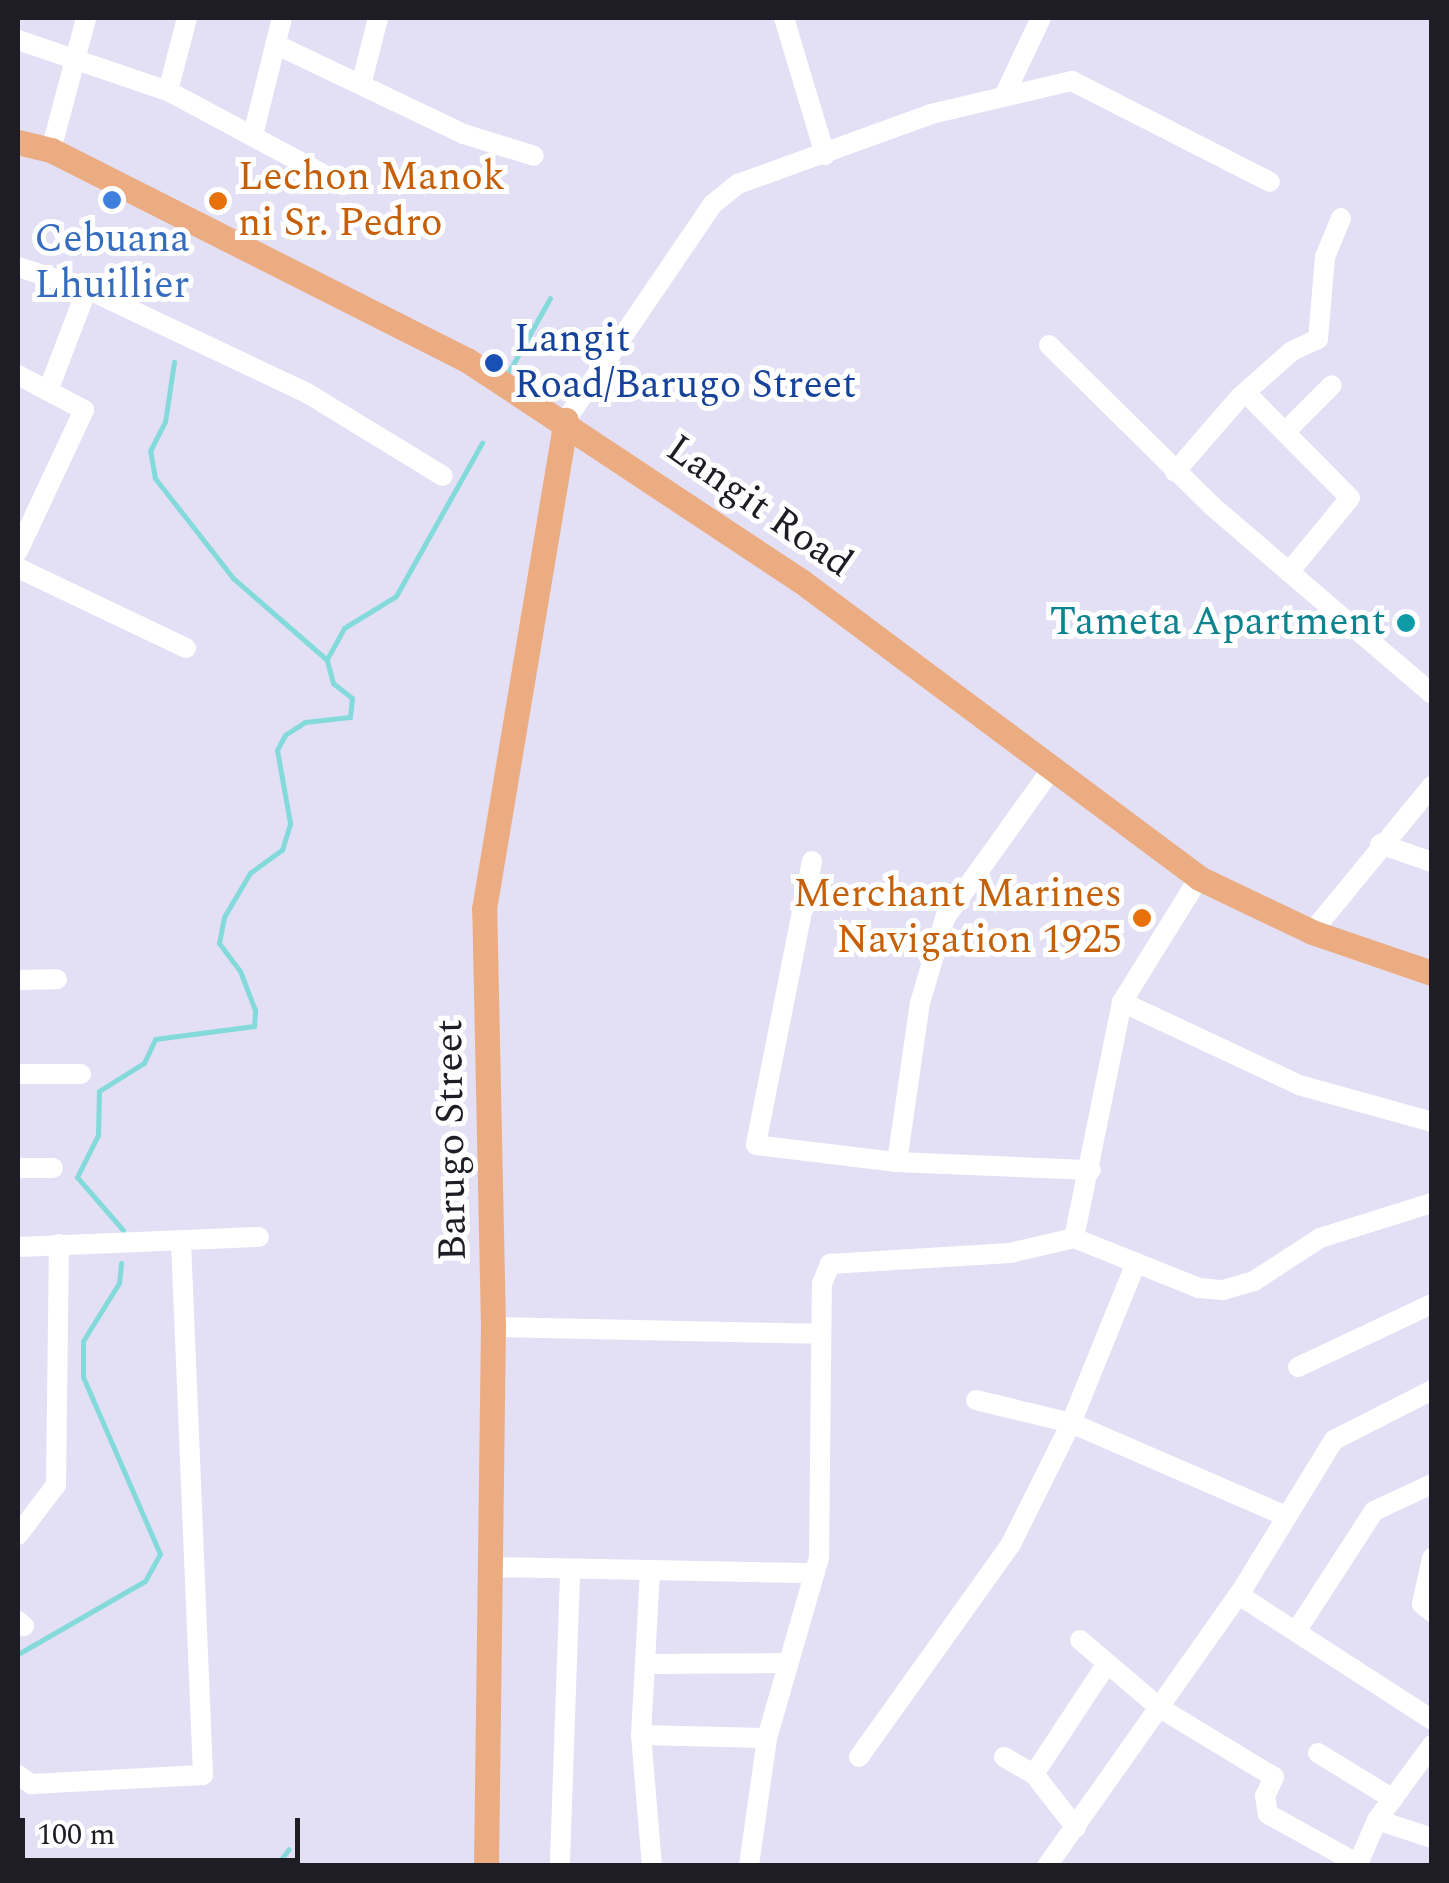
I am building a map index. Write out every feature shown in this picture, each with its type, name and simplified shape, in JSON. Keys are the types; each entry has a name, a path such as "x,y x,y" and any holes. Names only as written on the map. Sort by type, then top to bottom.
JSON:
{"main road":[{"name":"Langit Road","path":"18,142 51,150 467,360 566,420 938,678 1050,770 1200,878 1312,932 1432,973"},
{"name":"Barugo Street","path":"486,1866 493,1327 484,910 566,420"}],"street":[{"path":"51,150 86,18"},
{"path":"168,90 186,18"},
{"path":"252,135 282,18"},
{"path":"362,80 378,18"},
{"path":"784,18 825,155"},
{"path":"1005,94 1041,18"},
{"path":"18,40 168,90 344,185"},
{"path":"275,44 362,80 464,134 534,156"},
{"path":"566,420 713,204 738,184 1005,94 1072,81 1270,182"},
{"path":"1175,472 1292,350 1318,339 1325,257 1341,218"},
{"path":"18,267 87,289 306,393 443,476"},
{"path":"48,391 87,289"},
{"path":"1049,345 1175,472 1432,694"},
{"path":"18,376 84,410 18,552"},
{"path":"1285,432 1332,385"},
{"path":"1247,394 1350,498 1289,572"},
{"path":"18,568 186,648"},
{"path":"898,1162 920,1003 945,918 1050,770"},
{"path":"1312,932 1380,844 1432,786"},
{"path":"1380,844 1432,862"},
{"path":"812,861 756,1145 898,1162 1091,1170"},
{"path":"1074,1238 1091,1170 1122,1002 1200,878"},
{"path":"18,980 57,979"},
{"path":"1122,1002 1299,1085 1432,1122"},
{"path":"18,1074 81,1074"},
{"path":"18,1168 53,1168"},
{"path":"749,1866 767,1738 814,1572 824,1275 838,1260 1010,1253 1074,1238 1198,1288 1234,1289 1320,1238 1432,1204"},
{"path":"18,1246 259,1238"},
{"path":"18,1775 30,1784 203,1776 181,1241"},
{"path":"18,1535 56,1485 59,1244"},
{"path":"859,1758 1011,1544 1071,1423 1136,1263"},
{"path":"1298,1368 1432,1304"},
{"path":"493,1327 821,1334"},
{"path":"1047,1866 1239,1594 1286,1516 1347,1428 1432,1390"},
{"path":"976,1400 1071,1423 1286,1516"},
{"path":"1297,1630 1374,1511 1432,1484"},
{"path":"1432,1558 1422,1604 1432,1612"},
{"path":"490,1567 814,1572"},
{"path":"560,1861 570,1570"},
{"path":"650,1570 641,1735 652,1866"},
{"path":"1239,1594 1432,1720"},
{"path":"1080,1640 1160,1708 1274,1777 1265,1796 1268,1814 1357,1865 1377,1820 1432,1745"},
{"path":"646,1664 785,1664"},
{"path":"1034,1774 1106,1665"},
{"path":"641,1735 767,1738"},
{"path":"1318,1752 1393,1799"},
{"path":"1004,1758 1034,1774 1076,1828"},
{"path":"1377,1820 1432,1838"}],"waterway":[{"path":"507,375 550,298"},
{"path":"123,1230 77,1177 98,1135 99,1091 144,1063 155,1039 254,1026 255,1010 240,971 219,943 224,917 250,873 282,850 290,823 277,750 285,735 305,722 350,717 352,698 333,683 327,660 233,578 155,478 150,451 165,422 174,362"},
{"path":"327,659 344,628 396,596 482,443"},
{"path":"18,1654 145,1581 160,1554 83,1377 83,1341 119,1283 121,1263"},
{"path":"276,1866 289,1849"}],"place":[{"name":"Cebuana Lhuillier","path":"112,200"},
{"name":"Lechon Manok ni Sr. Pedro","path":"218,201"},
{"name":"Langit Road/Barugo Street","path":"494,363"},
{"name":"Tameta Apartment","path":"1406,623"},
{"name":"Merchant Marines Navigation 1925","path":"1142,918"}]}
